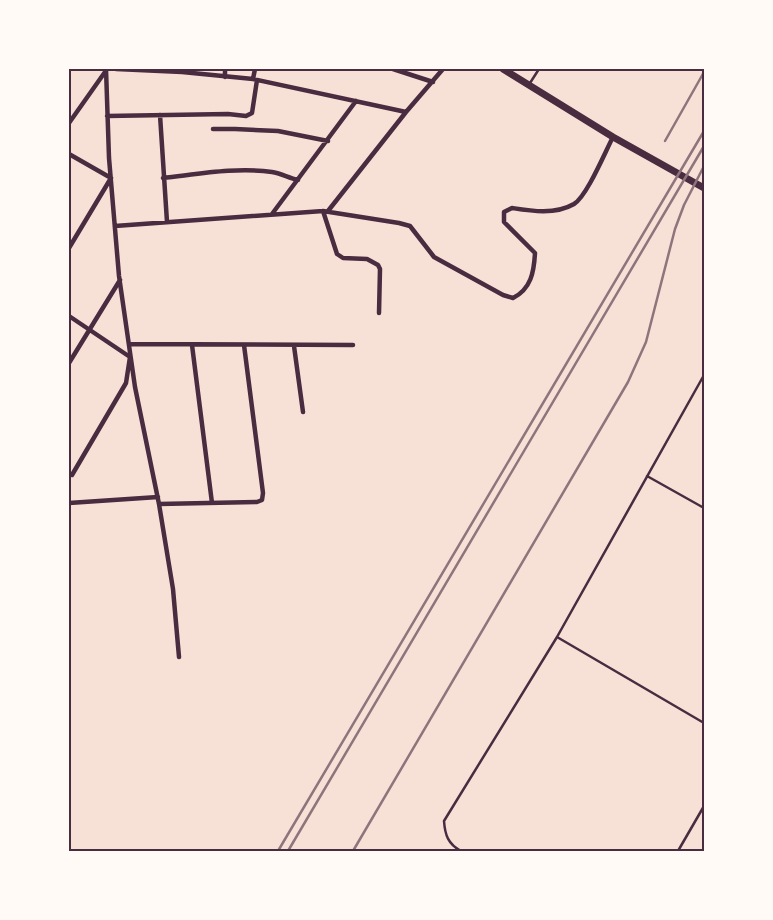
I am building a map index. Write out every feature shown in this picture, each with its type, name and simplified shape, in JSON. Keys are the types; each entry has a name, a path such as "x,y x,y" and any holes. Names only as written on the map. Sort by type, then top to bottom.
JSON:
{"main road":[{"path":"503,69 613,136 704,188"}],"street":[{"path":"116,69 182,70 225,77 255,79 406,112"},
{"path":"225,69 225,77"},
{"path":"107,116 250,115 252,113 255,69"},
{"path":"392,69 434,82"},
{"path":"325,211 443,69"},
{"path":"105,70 111,178 120,280 135,388 158,498 173,589 179,657"},
{"path":"69,123 105,70"},
{"path":"272,214 356,101"},
{"path":"160,115 163,178 168,222"},
{"path":"213,129 278,131 328,141"},
{"path":"115,226 325,211 410,226 434,257 503,295 513,298 521,294 528,285 534,272 535,253 504,222 504,212 512,208 534,212 556,210 574,204 590,183 613,136"},
{"path":"69,154 111,178"},
{"path":"163,178 226,171 254,171 273,172 298,180"},
{"path":"69,248 111,178"},
{"path":"325,211 337,254 344,258 367,259 374,261 378,265 380,269 379,313"},
{"path":"69,363 120,280"},
{"path":"69,316 130,357"},
{"path":"129,344 353,345"},
{"path":"192,345 212,503"},
{"path":"159,504 257,502 262,500 264,493 244,346"},
{"path":"294,346 303,412"},
{"path":"72,475 126,383 130,357"},
{"path":"69,503 158,498"}],"lane":[{"path":"529,85 539,69"},
{"path":"461,851 452,846 447,838 444,821 557,637 704,375"},
{"path":"647,476 704,508"},
{"path":"557,637 704,723"},
{"path":"678,851 704,806"}],"railway":[{"path":"665,141 704,72"},
{"path":"278,851 704,131"},
{"path":"288,851 704,146"},
{"path":"353,851 628,382 646,342 675,229 684,205 704,166"}]}
